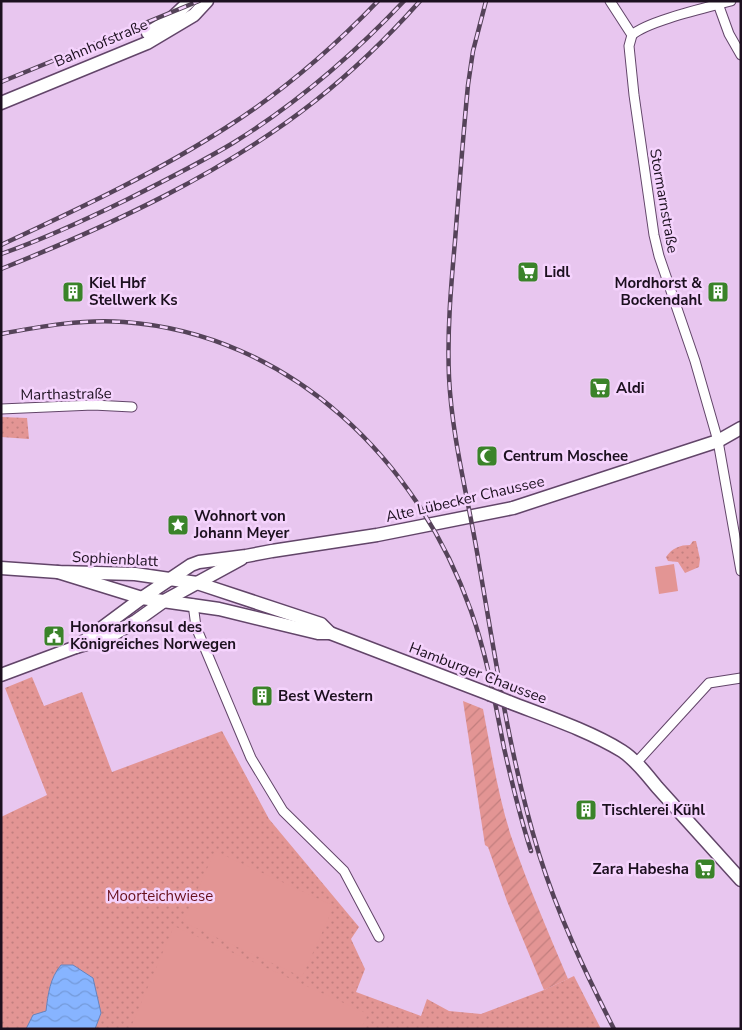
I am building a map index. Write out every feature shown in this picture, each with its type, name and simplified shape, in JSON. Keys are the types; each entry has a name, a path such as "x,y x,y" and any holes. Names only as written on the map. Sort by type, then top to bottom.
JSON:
{"main road":[{"name":"Bahnhofstraße","path":"1,94 141,37 171,19 190,1"},
{"name":"Bahnhofstraße","path":"1,103 147,43 194,15 207,1"},
{"name":"Alte Lübecker Chaussee","path":"76,647 142,598 199,562 377,536 513,508 718,441 741,428"},
{"name":"Alte Lübecker Chaussee","path":"76,647 109,637 164,601 246,556"},
{"name":"Sophienblatt","path":"1,568 135,574 197,583"},
{"name":"Sophienblatt","path":"58,572 142,598 164,601"},
{"name":"Hamburger Chaussee","path":"197,583 321,624 330,633"},
{"name":"Hamburger Chaussee","path":"164,601 193,604 318,633 330,633 588,734 623,752 636,763 741,880"},
{"path":"1,676 76,647"},
{"name":"Hamburger Chaussee","path":"613,747 618,756 645,782 657,787"}],"street":[{"path":"610,1 632,35 638,29 718,3 731,1"},
{"path":"718,3 729,34 741,55"},
{"name":"Stormarnstraße","path":"632,35 629,46 632,74 644,178 654,235 661,264 694,361 718,441 738,544 741,571"},
{"name":"Marthastraße","path":"1,409 93,405 132,407"},
{"path":"193,604 196,627 251,758 283,811 344,871 379,937"},
{"path":"636,763 709,683 741,678"}],"green space":[{"path":"1,417 27,418 29,439 1,437"},
{"path":"693,541 696,541 700,559 699,567 685,573 678,562 668,561 666,557 674,549 690,545"},
{"path":"674,564 678,591 659,594 655,567"},
{"name":"Moorteichwiese","path":"32,677 44,706 82,692 112,772 222,731 269,819 359,927 351,939 365,969 356,992 421,1016 427,999 449,1011 481,1014 544,990 574,976 601,1029 1,1029 1,817 47,795 5,688"},
{"path":"463,701 483,709 499,789 511,836 568,979 544,990 507,901 488,847 485,845"},
{"path":"215,851 334,906 302,977 183,922"},
{"path":"174,926 368,1014 361,1029 130,1029"}],"water":[{"path":"61,965 73,965 93,978 101,1013 95,1029 26,1029 33,1015 46,1011 52,981"}],"railway":[{"path":"1,82 199,1"},
{"path":"1,245 145,175 227,127 306,69 378,1"},
{"path":"1,254 80,222 180,173 233,143 279,112 323,78 404,1"},
{"path":"1,269 124,216 243,152 329,90 370,53 420,1"},
{"path":"486,1 473,51 468,85 449,326 451,401 461,470 504,710 529,818 546,877 563,921 614,1029"},
{"path":"1,334 93,321 124,322 184,332 241,351 293,379 340,414 382,456 418,504 448,556 471,611 482,645 510,774 531,851"}],"place":[{"name":"Lidl","path":"528,272"},
{"name":"Kiel Hbf Stellwerk Ks","path":"73,292"},
{"name":"Mordhorst & Bockendahl","path":"718,292"},
{"name":"Aldi","path":"600,388"},
{"name":"Centrum Moschee","path":"487,456"},
{"name":"Wohnort von Johann Meyer","path":"178,525"},
{"name":"Honorarkonsul des Königreiches Norwegen","path":"54,636"},
{"name":"Best Western","path":"262,696"},
{"name":"Tischlerei Kühl","path":"586,810"},
{"name":"Zara Habesha","path":"705,869"}]}
